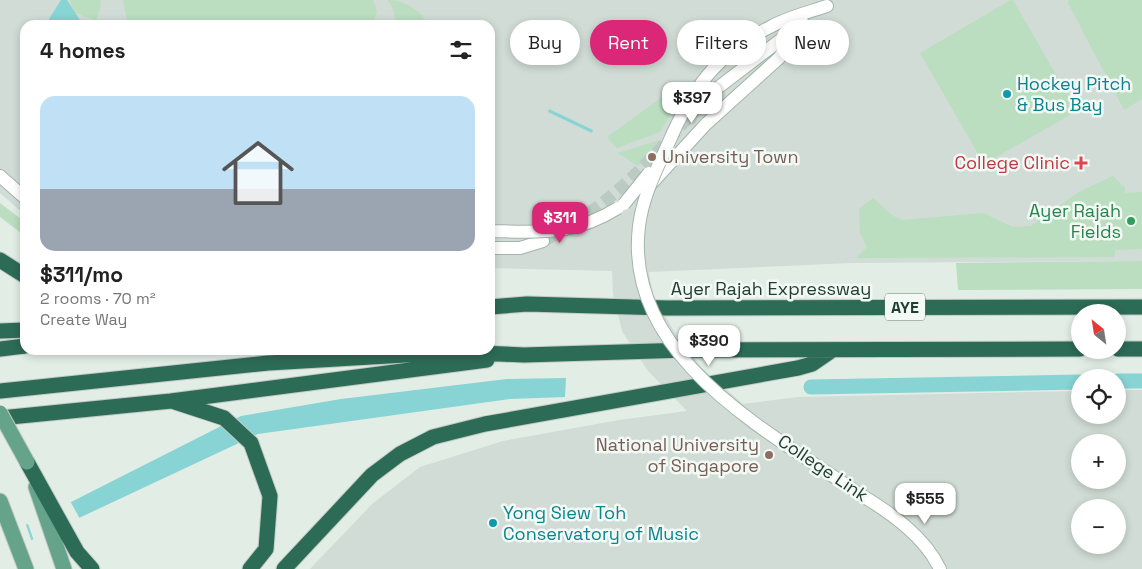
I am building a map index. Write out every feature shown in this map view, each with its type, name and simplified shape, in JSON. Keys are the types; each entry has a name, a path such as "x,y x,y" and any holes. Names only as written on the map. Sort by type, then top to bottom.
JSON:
{"highway":[{"path":"0,260 20,273"},
{"path":"495,298 527,304"},
{"name":"Ayer Rajah Expressway","path":"495,307 527,304 667,308 1142,307"},
{"path":"0,331 20,330"},
{"path":"0,349 20,347"},
{"path":"495,354 524,355 688,350 1071,349"},
{"path":"1126,349 1142,349"},
{"path":"284,569 372,475 400,454 433,437 485,424 804,366 820,359 831,351"},
{"path":"0,391 268,363 405,355"},
{"path":"0,418 171,401 524,355"},
{"path":"171,401 224,418 251,442 270,496 266,549 250,569"},
{"path":"27,462 77,552 92,569"}],"main road":[{"path":"0,413 27,462 64,569"},
{"path":"0,501 26,569"}],"street":[{"path":"807,20 831,3"},
{"name":"College Link","path":"831,3 772,26 726,55 703,78 686,104 651,184 639,224 637,244 640,275 655,316 690,369 736,409 880,506 915,535 935,558 940,569"},
{"path":"707,96 776,44"},
{"name":"College Link","path":"651,184 706,124 776,60"},
{"path":"495,231 547,232 576,228 598,221 621,206 646,179 674,133"},
{"path":"0,176 20,194"},
{"path":"495,248 520,248 542,241"}],"shaded area":[{"path":"0,0 1142,0 1142,261 851,263 649,272 653,294 674,331 702,368 743,404 798,397 1071,391 1071,424 1126,424 1126,390 1142,390 1142,569 310,569 372,504 420,467 503,441 619,420 687,411 648,371 622,331 613,294 612,271 495,268 495,20 20,20 20,211 0,193"}],"green space":[{"path":"70,0 100,0 101,6 96,20 73,12"},
{"path":"123,0 373,0 377,11 374,20 127,20"},
{"path":"387,0 393,0 411,7 425,20 396,20 392,6"},
{"name":"Hockey Pitch & Bus Bay","path":"1013,0 1077,111 984,164 920,53"},
{"path":"1069,0 1142,0 1142,99 1124,110 1068,3"},
{"path":"665,95 676,106 660,132 617,148 607,137"},
{"path":"659,140 638,166 618,153 657,141"},
{"path":"1113,176 1125,188 1125,193 1142,192 1142,249 1116,250 1119,231 1114,257 856,258 867,247 860,233 859,209 873,198 893,216 903,220 983,213 1013,227 1031,226 1079,192"},
{"path":"0,203 20,218 20,232 0,217"},
{"path":"1142,261 1142,289 958,290 956,263"}],"water":[{"path":"61,0 67,0 80,20 50,20"},
{"path":"549,109 593,130 592,133 548,112"},
{"path":"566,378 565,397 510,399 258,434 0,555 0,538 241,416 341,399 507,379"}],"pier":[{"path":"69,499 80,519 34,541 27,521"},
{"path":"25,522 32,542 0,558 0,536"}],"waterway":[{"path":"1126,381 1142,381"},
{"path":"811,387 1071,382"}],"tunnel":[{"path":"543,241 591,212 612,195 651,158 707,96"}],"place":[{"name":"Hockey Pitch & Bus Bay","path":"1007,94"},
{"name":"University Town","path":"652,157"},
{"name":"College Clinic","path":"1081,163"},
{"name":"Ayer Rajah Fields","path":"1131,221"},
{"name":"National University of Singapore","path":"769,455"},
{"name":"Yong Siew Toh Conservatory of Music","path":"493,523"}]}
